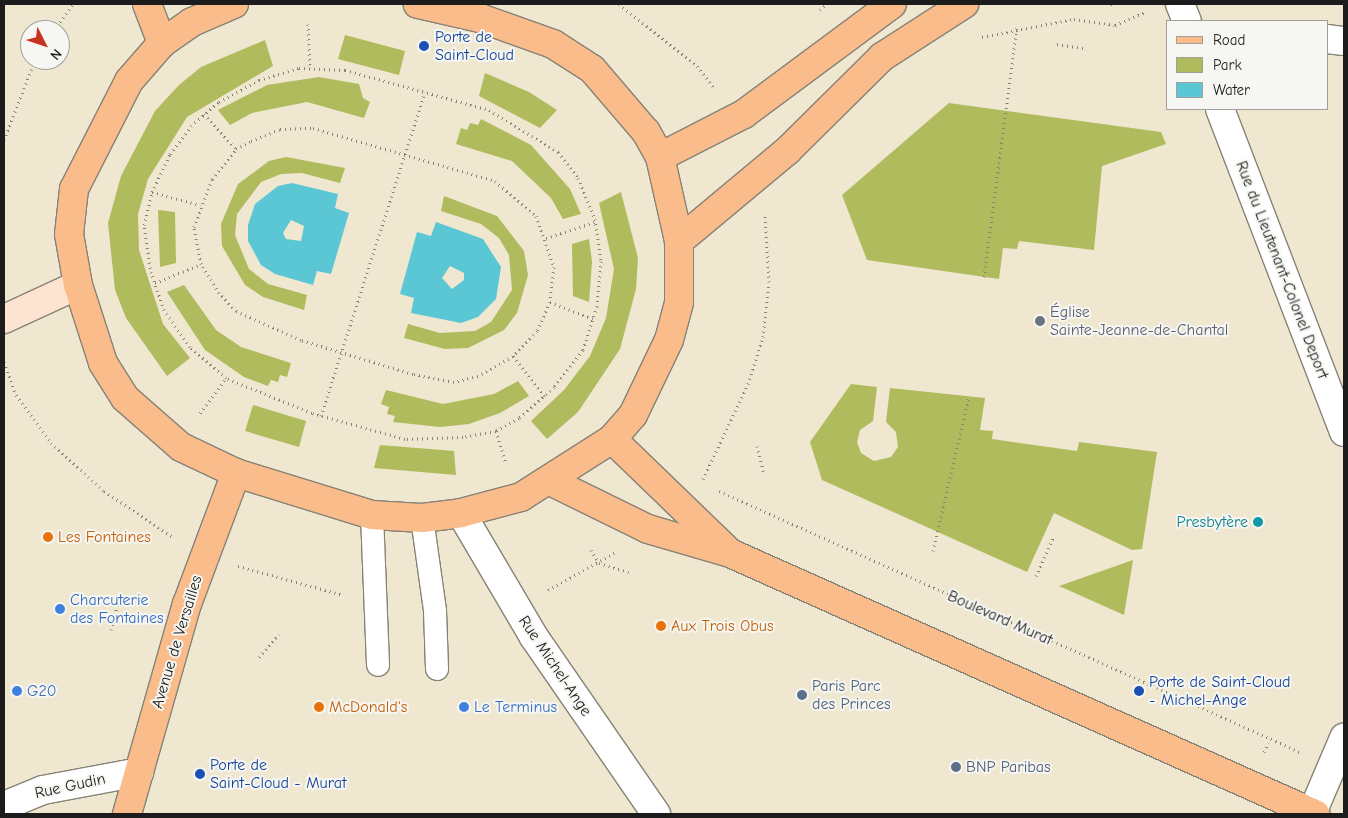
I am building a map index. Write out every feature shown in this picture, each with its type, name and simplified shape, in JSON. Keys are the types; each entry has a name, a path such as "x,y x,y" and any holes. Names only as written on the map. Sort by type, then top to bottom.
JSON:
{"main road":[{"path":"147,4 162,44"},
{"path":"234,4 192,22 162,44 130,82 74,189 69,234 78,285 103,363 125,398 181,447 236,472 372,515 422,518 461,513 521,497 550,481 612,439 633,415 669,340 679,302 679,241 660,156 646,132 592,69 561,49 480,18 418,4"},
{"path":"660,156 744,114 892,4"},
{"path":"679,241 787,151 882,57 952,6"},
{"path":"4,319 78,285"},
{"path":"612,439 730,553"},
{"name":"Avenue de Versailles","path":"127,814 187,604 236,472"},
{"path":"550,481 648,529 730,553 1313,814"}],"street":[{"path":"1328,39 1344,41"},
{"name":"Rue du Lieutenant-Colonel Deport","path":"1220,110 1344,432"},
{"name":"Rue Michel-Ange","path":"461,513 534,637 656,814"},
{"path":"1313,814 1344,738"},
{"name":"Rue Gudin","path":"4,806 42,790 139,772"}],"lane":[{"path":"372,515 378,665"},
{"path":"422,518 435,611 437,669"}],"path":[{"path":"61,20 73,4"},
{"path":"618,4 697,66"},
{"path":"984,277 1017,27 1074,20 1116,25 1130,21"},
{"path":"308,24 310,68"},
{"path":"1057,44 1087,50"},
{"path":"310,68 345,70 489,110 558,152 578,178 596,222 601,261 593,319 583,350 544,396 519,418 496,431 405,439 321,416 226,378 190,347 164,310 155,282 144,225 152,192 170,154 204,114 259,80 310,68"},
{"path":"4,140 31,70"},
{"path":"321,416 425,92"},
{"path":"204,114 236,149"},
{"path":"313,128 495,182 536,216 546,238 554,267 550,302 537,331 513,356 478,376 454,382 341,355 236,311 201,264 194,227 200,205 212,179 236,149 280,129 313,128"},
{"path":"152,192 200,205"},
{"path":"718,453 763,337 769,282 765,211"},
{"path":"546,238 596,222"},
{"path":"155,282 201,264"},
{"path":"550,302 593,319"},
{"path":"513,356 544,396"},
{"path":"4,362 16,395 51,443 104,491 162,531"},
{"path":"200,413 226,378"},
{"path":"933,551 969,396"},
{"path":"496,431 507,466"},
{"path":"757,446 764,475"},
{"name":"Boulevard Murat","path":"701,482 1301,752"},
{"path":"1036,576 1053,538"},
{"path":"591,550 599,563 629,572"},
{"path":"550,590 619,550"},
{"path":"111,630 119,598"},
{"path":"259,657 279,634"}],"green space":[{"path":"345,35 405,51 399,75 338,59"},
{"path":"265,40 273,66 187,117 148,179 138,214 139,250 163,324 190,358 167,376 126,318 115,290 108,223 121,176 155,111 179,85 201,67"},
{"path":"485,73 529,92 557,110 540,128 479,96"},
{"path":"319,77 359,84 363,98 370,102 364,118 307,102 252,113 230,125 218,110 267,85"},
{"path":"949,103 1161,132 1166,144 1102,166 1094,250 1019,241 1017,249 1003,248 999,279 867,260 842,195"},
{"path":"481,119 531,145 570,189 581,214 563,219 551,198 512,161 456,144 461,128 467,130 470,123 478,125"},
{"path":"286,157 345,168 340,183 302,173 281,174 261,182 237,214 235,235 249,269 268,284 307,295 304,310 263,297 245,285 222,246 221,224 238,184 269,161"},
{"path":"621,192 638,258 636,289 620,349 578,412 547,439 531,421 564,390 590,356 606,318 614,269 599,203"},
{"path":"444,196 497,216 524,251 528,275 517,313 504,330 468,348 445,349 404,338 408,324 440,333 475,331 491,322 512,290 509,255 499,238 481,224 441,211"},
{"path":"158,210 175,212 176,263 160,267"},
{"path":"589,239 592,262 589,302 573,296 572,244"},
{"path":"184,285 216,330 241,347 291,363 287,377 280,375 278,382 271,380 268,386 244,377 205,350 167,292"},
{"path":"518,381 529,396 500,413 469,424 440,427 393,422 395,416 387,414 389,407 381,404 386,390 443,404 494,394"},
{"path":"851,384 877,387 873,421 860,430 857,442 861,453 874,461 891,457 898,447 896,432 886,422 890,388 985,398 980,430 993,431 992,439 1077,451 1079,442 1157,452 1142,549 1132,550 1054,513 1027,572 822,480 810,442"},
{"path":"253,405 306,421 299,447 245,431"},
{"path":"380,445 454,451 456,475 374,468"},
{"path":"1133,560 1124,615 1059,586"}],"water":[{"path":"292,183 338,194 335,208 349,213 331,274 317,271 313,285 275,274 261,265 248,241 248,225 255,204 278,186","holes":["291,220 304,226 301,241 286,239 283,233"]},
{"path":"436,222 483,239 501,267 496,299 478,317 461,323 411,313 414,298 400,294 417,232 431,236","holes":["450,266 464,273 464,280 452,289 442,278"]}],"place":[{"name":"Porte de Saint-Cloud","path":"424,46"},
{"name":"Église Sainte-Jeanne-de-Chantal","path":"1040,321"},
{"name":"Presbytère","path":"1258,522"},
{"name":"Les Fontaines","path":"48,537"},
{"name":"Charcuterie des Fontaines","path":"60,609"},
{"name":"Aux Trois Obus","path":"661,626"},
{"name":"G20","path":"17,691"},
{"name":"Porte de Saint-Cloud - Michel-Ange","path":"1139,691"},
{"name":"Paris Parc des Princes","path":"802,695"},
{"name":"McDonald's","path":"319,707"},
{"name":"Le Terminus","path":"464,707"},
{"name":"BNP Paribas","path":"956,767"},
{"name":"Porte de Saint-Cloud - Murat","path":"200,774"}]}
